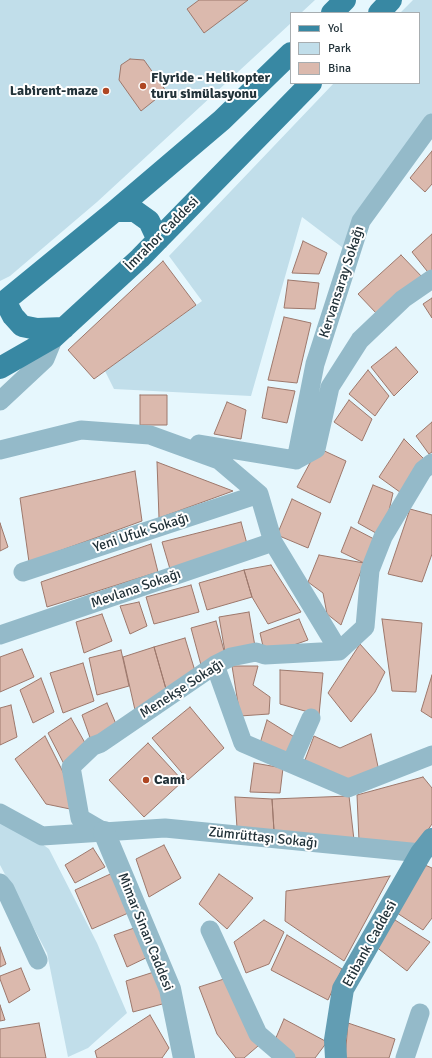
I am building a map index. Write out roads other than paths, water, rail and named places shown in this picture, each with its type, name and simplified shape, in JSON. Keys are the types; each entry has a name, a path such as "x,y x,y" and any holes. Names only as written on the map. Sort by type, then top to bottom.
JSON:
{"main road":[{"path":"333,12 345,0"},
{"path":"380,12 391,0"},
{"path":"59,333 22,326 3,302 115,211 222,120 290,54"},
{"name":"İmrahor Caddesi","path":"0,368 59,333 140,258 310,84"},
{"path":"115,211 135,211 149,221 158,240"},
{"name":"Etibank Caddesi","path":"336,1058 335,1040 343,989 427,846"}],"street":[{"name":"Kervansaray Sokağı","path":"296,460 315,364 361,221 432,123"},
{"path":"0,450 81,430 150,436 296,460 316,449 330,387 360,340 403,298 432,279"},
{"path":"0,401 45,359 59,333"},
{"path":"150,436 219,460 259,494 273,542 339,650 365,627 370,570 383,537 423,470 432,463"},
{"name":"Yeni Ufuk Sokağı","path":"23,572 259,494"},
{"name":"Mevlana Sokağı","path":"0,635 273,542"},
{"name":"Menekşe Sokağı","path":"104,832 80,818 71,767 93,746 100,743 216,665 231,657 256,652 266,655 339,650"},
{"path":"216,665 243,743 348,788 432,755"},
{"path":"291,764 312,718"},
{"name":"Zümrüttaşı Sokağı","path":"0,813 42,836 165,828 427,846"},
{"name":"Mimar Sinan Caddesi","path":"104,832 170,990 184,1058"},
{"path":"0,883 5,889 38,960"},
{"path":"210,930 258,1034 286,1058"},
{"path":"405,1058 420,1013"}],"place":[{"name":"Flyride - Helikopter turu simülasyonu","path":"143,86"},
{"name":"Labirent-maze","path":"106,91"},
{"name":"Cami","path":"146,780"}]}
